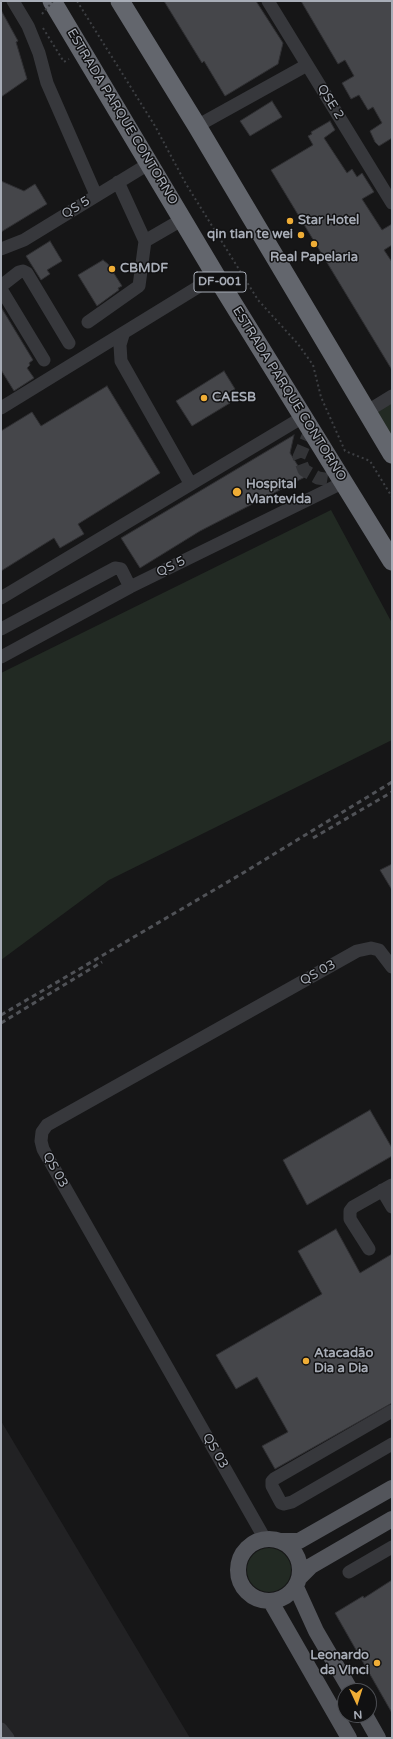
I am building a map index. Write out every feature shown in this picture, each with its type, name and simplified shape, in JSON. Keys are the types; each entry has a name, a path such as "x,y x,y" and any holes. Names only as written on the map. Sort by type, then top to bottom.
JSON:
{"highway":[{"path":"120,1 197,126 392,454"},
{"name":"ESTRADA PARQUE CONTORNO","path":"49,5 150,163 216,276 392,561"}],"main road":[{"path":"392,1488 299,1540 281,1541 265,1539 255,1542 246,1549 240,1558 238,1573 243,1588 251,1596 260,1600 271,1602 281,1600 289,1594 311,1566 392,1519"},
{"path":"281,1541 290,1547 297,1556 300,1566 298,1582 316,1630 346,1683"},
{"path":"271,1602 349,1738"},
{"path":"370,1723 378,1738"}],"street":[{"path":"13,1 28,26 39,54 47,83 96,195"},
{"name":"QSE 2","path":"268,1 392,203"},
{"path":"197,126 307,65"},
{"name":"QS 5","path":"1,249 24,240 150,163"},
{"path":"88,322 139,286 145,241 118,182"},
{"path":"145,241 183,219"},
{"path":"44,360 1,288 19,272 23,271 27,273 69,343"},
{"path":"1,408 123,335 216,276"},
{"path":"123,335 120,345 121,360 190,483"},
{"path":"366,412 392,396"},
{"path":"1,598 190,483 303,417"},
{"name":"QS 5","path":"1,656 130,587 344,482"},
{"path":"1,629 115,568 121,569 130,587"},
{"name":"QS 03","path":"265,1539 43,1149 41,1141 42,1132 47,1125 357,951 371,948 379,950 391,963"},
{"path":"369,1249 349,1215 353,1207 387,1187 392,1207"},
{"path":"392,1411 274,1479 272,1481 272,1486 281,1503 284,1504 292,1502 392,1444"},
{"path":"349,1572 392,1547"},
{"path":"1,1729 8,1738"}],"path":[{"path":"77,1 155,126 186,184 258,300 298,344 313,365 321,397 345,451 370,461 392,497"},
{"path":"46,20 49,5"},
{"path":"40,22 64,62 69,59"}],"shaded area":[{"path":"392,396 392,452 366,412"},
{"path":"331,510 392,623 392,740 109,880 1,960 1,673"},
{"path":"1,1421 190,1738 1,1738"},
{"path":"265,1548 273,1548 285,1554 291,1566 291,1574 285,1586 273,1592 265,1592 253,1586 247,1574 247,1566 253,1554"}],"building":[{"path":"164,1 256,1 283,43 278,64 225,96 204,61 202,63"},
{"path":"301,1 392,1 392,138 379,146 375,142 370,131 382,123 373,107 368,110 359,95 351,99 342,83 354,76 345,60 338,64"},
{"path":"1,10 18,41 16,42 27,79 1,97"},
{"path":"272,101 282,117 250,136 240,121"},
{"path":"330,121 335,130 324,138 347,173 352,169 357,177 362,173 374,192 362,199 382,230 392,224 392,245 384,250 392,262 392,370 271,170 313,145 308,136 312,134 311,132"},
{"path":"1,181 24,191 35,184 47,204 1,232"},
{"path":"50,241 62,261 47,270 50,274 41,280 26,256"},
{"path":"103,260 108,264 122,286 118,288 119,290 97,306 78,275"},
{"path":"1,307 33,360 29,363 30,365 27,368 34,378 14,391 1,370"},
{"name":"CAESB","path":"224,371 235,389 225,395 230,403 192,426 176,401"},
{"path":"107,386 160,473 78,524 84,534 60,548 54,538 1,571 1,431 32,412 41,426"},
{"name":"Hospital Mantevida","path":"294,435 290,453 305,477 200,531 140,568 121,538"},
{"path":"392,864 392,890 380,870"},
{"path":"370,1110 392,1148 392,1156 307,1205 283,1160"},
{"name":"Atacadão Dia a Dia","path":"336,1229 360,1273 392,1254 392,1403 275,1469 262,1446 288,1432 257,1377 236,1389 216,1355 322,1294 298,1251"},
{"name":"Leonardo da Vinci","path":"392,1580 392,1713 377,1687 377,1683 375,1683 335,1613 363,1596 364,1598"}],"tunnel":[{"path":"311,429 299,457 304,470 318,478 344,482"}],"railway":[{"path":"1,1015 243,873 392,782"},
{"path":"313,838 392,792"},
{"path":"1,1023 102,962"}],"place":[{"name":"Star Hotel","path":"290,221"},
{"name":"qin tian te wei","path":"301,235"},
{"name":"Real Papelaria","path":"314,244"},
{"name":"CBMDF","path":"112,269"},
{"name":"CAESB","path":"204,398"},
{"name":"Hospital Mantevida","path":"237,492"},
{"name":"Atacadão Dia a Dia","path":"306,1361"},
{"name":"Leonardo da Vinci","path":"377,1663"}]}
